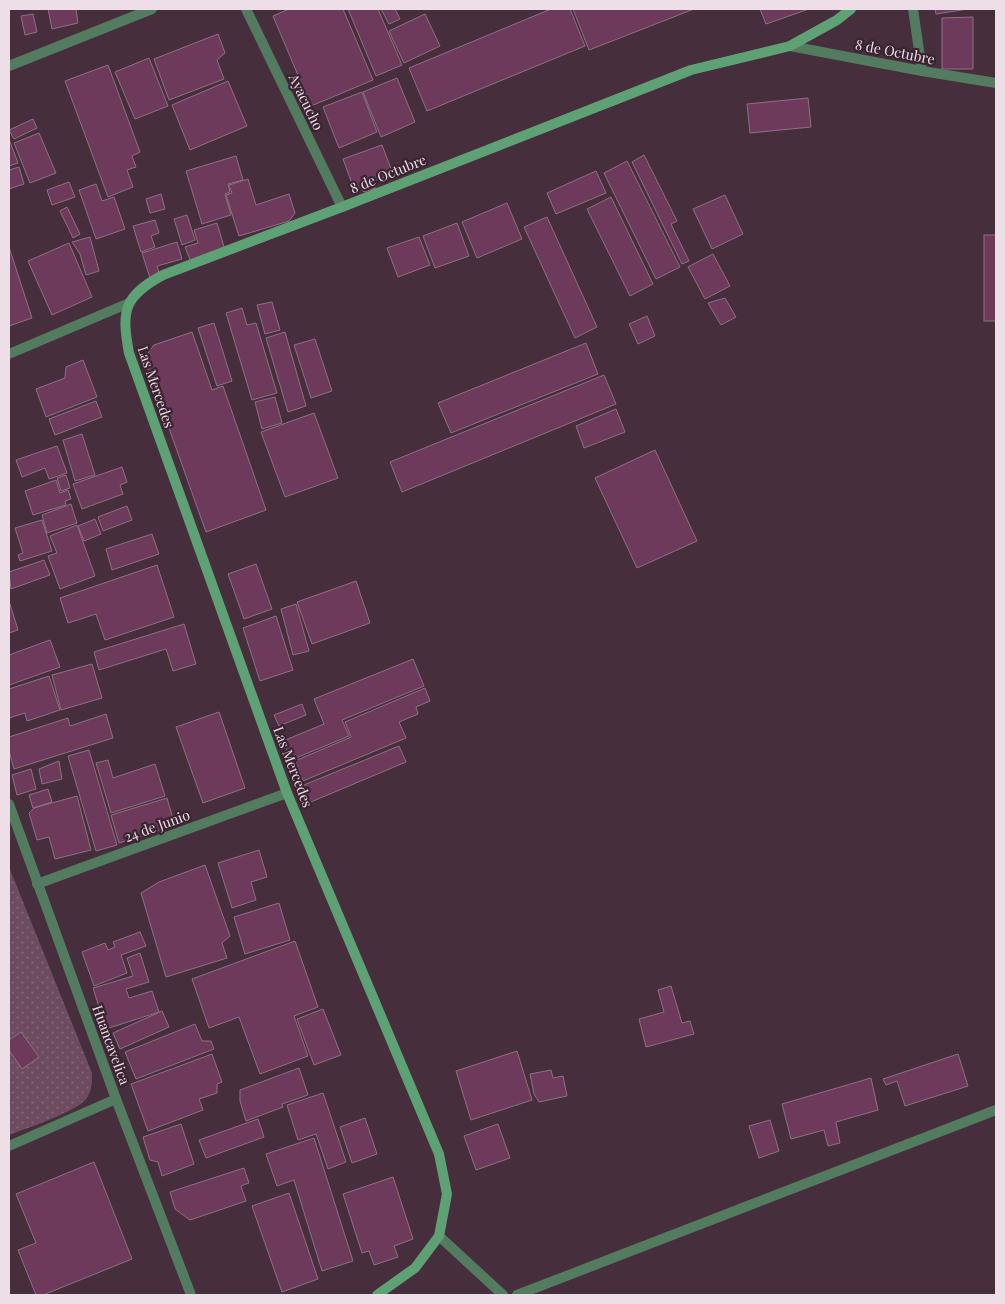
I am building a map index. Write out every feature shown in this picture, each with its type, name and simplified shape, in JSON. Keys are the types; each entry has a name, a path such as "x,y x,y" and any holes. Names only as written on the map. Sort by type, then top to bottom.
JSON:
{"street":[{"path":"9,66 152,9"},
{"name":"Ayacucho","path":"246,9 342,207"},
{"name":"8 de Octubre","path":"9,354 129,303 142,286 163,275 691,70 790,46 837,20 851,9"},
{"path":"914,9 922,71"},
{"name":"8 de Octubre","path":"790,46 996,83"},
{"name":"Las Mercedes","path":"129,303 124,326 129,353 287,793 439,1154 447,1194 439,1236"},
{"name":"24 de Junio","path":"36,884 287,793"},
{"name":"Huancavelica","path":"9,804 36,884 191,1295"},
{"path":"9,1146 116,1099"},
{"path":"516,1295 996,1110"},
{"path":"377,1295 415,1268 439,1236 503,1295"}],"shaded area":[{"path":"9,867 92,1073 92,1084 86,1099 73,1109 9,1135"}],"building":[{"path":"48,9 76,9 78,23 52,29"},
{"path":"289,9 343,9 373,80 311,106 273,16"},
{"path":"348,9 378,9 402,65 376,76"},
{"path":"381,9 395,9 400,19 389,24"},
{"path":"551,9 570,9 585,46 427,111 409,68"},
{"path":"573,9 694,9 589,50"},
{"path":"760,9 809,9 766,24"},
{"path":"935,9 968,9 936,14"},
{"path":"33,14 37,32 25,35 21,16"},
{"path":"425,14 440,46 404,63 389,31"},
{"path":"973,17 973,69 942,69 942,18"},
{"path":"218,34 225,53 217,60 224,79 169,100 154,59"},
{"path":"149,58 168,106 135,119 115,72"},
{"path":"108,65 140,152 132,156 136,167 127,170 133,187 108,197 65,81"},
{"path":"397,78 415,122 381,137 363,92"},
{"path":"228,81 247,126 190,150 172,105"},
{"path":"362,92 377,132 339,148 323,107"},
{"path":"808,98 811,127 750,133 747,104"},
{"path":"33,119 37,128 14,139 9,130"},
{"path":"39,133 56,173 30,183 14,143"},
{"path":"9,139 18,163 9,166"},
{"path":"382,145 393,174 374,181 376,188 364,192 360,187 354,189 343,159"},
{"path":"644,155 677,221 671,224 689,261 682,264 632,162"},
{"path":"236,156 243,180 228,184 230,192 225,194 231,215 202,224 186,171"},
{"path":"627,161 680,267 656,279 604,173"},
{"path":"19,167 24,184 9,189 9,170"},
{"path":"596,171 606,193 556,214 547,193"},
{"path":"248,179 256,205 289,194 295,213 289,221 239,236 226,195 232,193 229,185"},
{"path":"69,182 75,197 52,205 47,190"},
{"path":"96,184 102,201 114,197 125,229 96,239 79,190"},
{"path":"161,194 165,209 150,213 146,199"},
{"path":"725,195 743,234 712,249 693,209"},
{"path":"611,197 653,284 630,296 587,209"},
{"path":"507,203 522,239 477,258 462,222"},
{"path":"67,207 80,234 73,238 60,211"},
{"path":"187,215 195,240 182,245 174,219"},
{"path":"547,217 597,327 575,338 524,227"},
{"path":"155,220 159,233 151,236 155,247 141,252 133,226"},
{"path":"217,223 225,250 191,262 185,247 198,243 194,230"},
{"path":"457,223 469,256 435,268 423,236"},
{"path":"984,235 996,235 996,321 984,321"},
{"path":"90,237 99,271 86,275 80,254 72,242"},
{"path":"419,237 430,265 398,277 387,248"},
{"path":"177,242 182,259 157,266 160,276 150,278 142,253"},
{"path":"69,243 92,297 52,315 28,261"},
{"path":"9,247 32,318 9,326"},
{"path":"713,254 730,286 705,299 688,267"},
{"path":"725,298 736,317 721,325 708,303"},
{"path":"272,302 280,330 265,334 257,305"},
{"path":"242,308 247,325 256,323 277,393 252,400 226,313"},
{"path":"647,316 655,336 638,344 629,324"},
{"path":"214,323 232,381 217,386 198,328"},
{"path":"192,332 212,390 223,386 266,510 206,532 144,358 154,345"},
{"path":"285,332 306,406 288,412 266,338"},
{"path":"315,339 332,391 311,398 294,345"},
{"path":"586,343 598,374 451,433 438,403"},
{"path":"83,360 97,397 46,417 36,389 65,378 66,367"},
{"path":"604,375 616,404 402,492 390,462"},
{"path":"275,397 282,423 262,429 255,402"},
{"path":"96,401 102,417 55,435 49,419"},
{"path":"616,409 625,432 584,448 576,426"},
{"path":"314,413 338,478 285,497 261,432"},
{"path":"82,434 95,475 75,481 63,440"},
{"path":"57,446 67,473 49,479 45,468 22,477 16,460"},
{"path":"655,450 697,541 637,568 595,478"},
{"path":"122,467 127,482 120,485 123,494 82,509 73,484"},
{"path":"66,475 70,488 61,491 57,478"},
{"path":"56,480 60,493 68,490 71,499 65,501 66,505 33,515 25,491"},
{"path":"71,504 77,523 47,533 42,515"},
{"path":"127,506 132,520 103,531 98,517"},
{"path":"95,519 101,534 84,541 78,526"},
{"path":"42,520 52,551 20,561 18,555 23,553 15,528"},
{"path":"77,525 95,576 60,589 48,556 57,553 50,536"},
{"path":"152,534 159,554 112,570 106,549"},
{"path":"44,560 50,575 11,589 9,572"},
{"path":"256,564 272,609 244,619 228,574"},
{"path":"157,565 174,617 105,640 96,614 68,623 60,598"},
{"path":"356,581 370,623 312,644 297,602"},
{"path":"9,601 18,630 9,633"},
{"path":"296,604 309,651 293,655 281,609"},
{"path":"276,616 293,670 260,681 243,628"},
{"path":"184,624 196,664 173,671 166,649 99,670 94,652"},
{"path":"50,640 60,667 9,685 9,655"},
{"path":"413,659 424,686 342,720 349,736 291,760 283,741 324,724 314,699"},
{"path":"92,664 102,698 61,710 52,675"},
{"path":"49,676 60,710 27,721 25,713 9,718 9,689"},
{"path":"425,688 430,701 416,707 418,714 399,722 406,738 303,781 295,761 351,737 345,722"},
{"path":"302,704 306,715 279,726 274,715"},
{"path":"219,712 245,788 203,803 176,727"},
{"path":"106,714 113,738 14,769 9,751 9,737 68,718 70,726"},
{"path":"399,746 406,762 306,804 299,787"},
{"path":"89,750 117,845 96,851 68,756"},
{"path":"108,760 113,778 155,764 165,796 111,813 96,763"},
{"path":"59,761 62,779 42,784 39,769"},
{"path":"31,769 36,789 17,795 12,775"},
{"path":"48,789 52,802 33,808 29,795"},
{"path":"77,796 91,850 55,859 49,837 37,840 29,813 34,808"},
{"path":"167,798 175,826 119,843 111,815"},
{"path":"259,850 267,877 251,882 256,900 232,908 218,863"},
{"path":"205,865 230,936 222,943 227,958 166,977 141,893 159,882"},
{"path":"279,903 290,940 245,954 234,917"},
{"path":"140,932 146,946 121,955 127,973 94,986 82,952 105,943 108,950 115,947 113,942"},
{"path":"295,941 318,1007 294,1016 308,1056 260,1074 239,1017 209,1028 192,979"},
{"path":"140,953 149,982 126,989 129,998 152,991 159,1012 106,1029 93,988 133,976 127,958"},
{"path":"671,986 682,1023 690,1021 694,1034 646,1047 639,1019 664,1012 658,990"},
{"path":"323,1009 341,1055 314,1065 297,1019"},
{"path":"162,1011 169,1027 120,1049 113,1033"},
{"path":"195,1024 202,1041 211,1041 214,1049 136,1079 125,1052"},
{"path":"21,1032 39,1057 22,1069 9,1050 9,1040"},
{"path":"517,1051 532,1100 471,1120 456,1071"},
{"path":"212,1054 222,1082 217,1084 217,1093 199,1099 203,1110 148,1131 131,1084"},
{"path":"958,1054 968,1086 905,1106 897,1081 886,1085 883,1079"},
{"path":"299,1068 308,1095 282,1104 283,1107 246,1121 240,1101 240,1090"},
{"path":"551,1070 553,1078 563,1076 567,1096 539,1102 534,1094 530,1074"},
{"path":"871,1078 878,1110 836,1122 840,1143 828,1146 824,1130 791,1139 782,1104"},
{"path":"323,1093 346,1162 328,1169 316,1134 298,1140 287,1105"},
{"path":"365,1118 377,1154 352,1163 340,1127"},
{"path":"258,1119 264,1137 206,1158 199,1140"},
{"path":"770,1120 779,1151 759,1158 749,1126"},
{"path":"181,1124 194,1164 162,1176 158,1162 150,1160 143,1137"},
{"path":"498,1124 510,1158 476,1170 464,1136"},
{"path":"314,1138 353,1261 322,1271 294,1180 277,1186 266,1154"},
{"path":"94,1162 132,1259 43,1295 36,1295 18,1250 36,1243 16,1194"},
{"path":"244,1168 249,1183 241,1186 246,1201 190,1220 175,1209 170,1192"},
{"path":"393,1177 413,1239 394,1246 398,1257 374,1265 369,1251 362,1253 343,1194"},
{"path":"289,1193 318,1279 282,1292 252,1206"}]}
